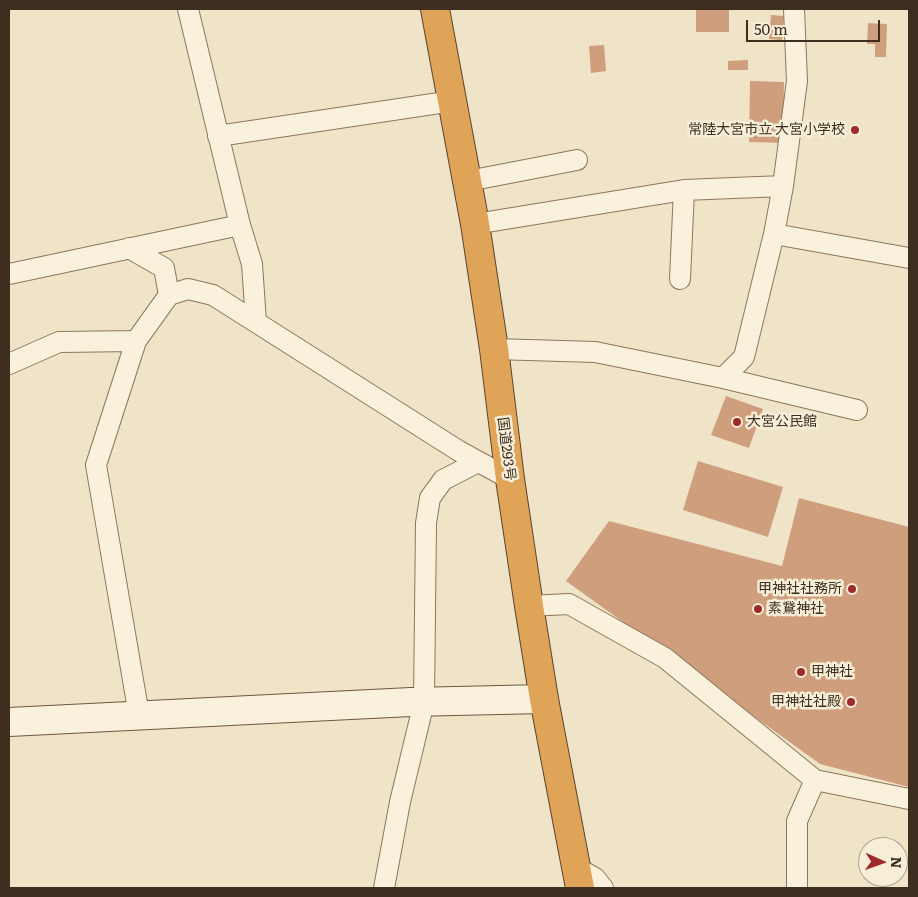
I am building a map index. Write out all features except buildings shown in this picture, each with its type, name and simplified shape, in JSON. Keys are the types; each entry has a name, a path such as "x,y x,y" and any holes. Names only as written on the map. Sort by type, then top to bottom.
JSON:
{"highway":[{"name":"国道293号","path":"435,9 468,181 494,349 510,479 529,606 577,878"}],"street":[{"path":"188,9 240,225 252,264 256,322"},
{"path":"723,378 744,357 774,234 783,186 797,81 794,9"},
{"path":"218,136 453,101"},
{"path":"468,181 577,160"},
{"path":"475,224 684,190 783,186"},
{"path":"680,279 684,190"},
{"path":"9,274 240,225"},
{"path":"774,234 909,258"},
{"path":"129,248 164,268 169,296"},
{"path":"140,715 96,464 136,341 169,296 188,289 213,295 478,462 510,479"},
{"path":"9,364 59,342 136,341"},
{"path":"494,349 595,352 723,378 857,410"},
{"path":"384,888 400,802 424,702 426,523 430,498 443,480 478,462"},
{"path":"529,606 569,604 665,658 815,780 909,799"},
{"path":"9,722 424,702 544,699"},
{"path":"797,888 797,821 815,780"},
{"path":"577,878 595,878 603,888"}],"place":[{"name":"常陸大宮市立 大宮小学校","path":"855,130"},
{"name":"大宮公民館","path":"737,422"},
{"name":"甲神社社務所","path":"852,589"},
{"name":"素鵞神社","path":"758,609"},
{"name":"甲神社","path":"801,672"},
{"name":"甲神社社殿","path":"851,702"}]}
